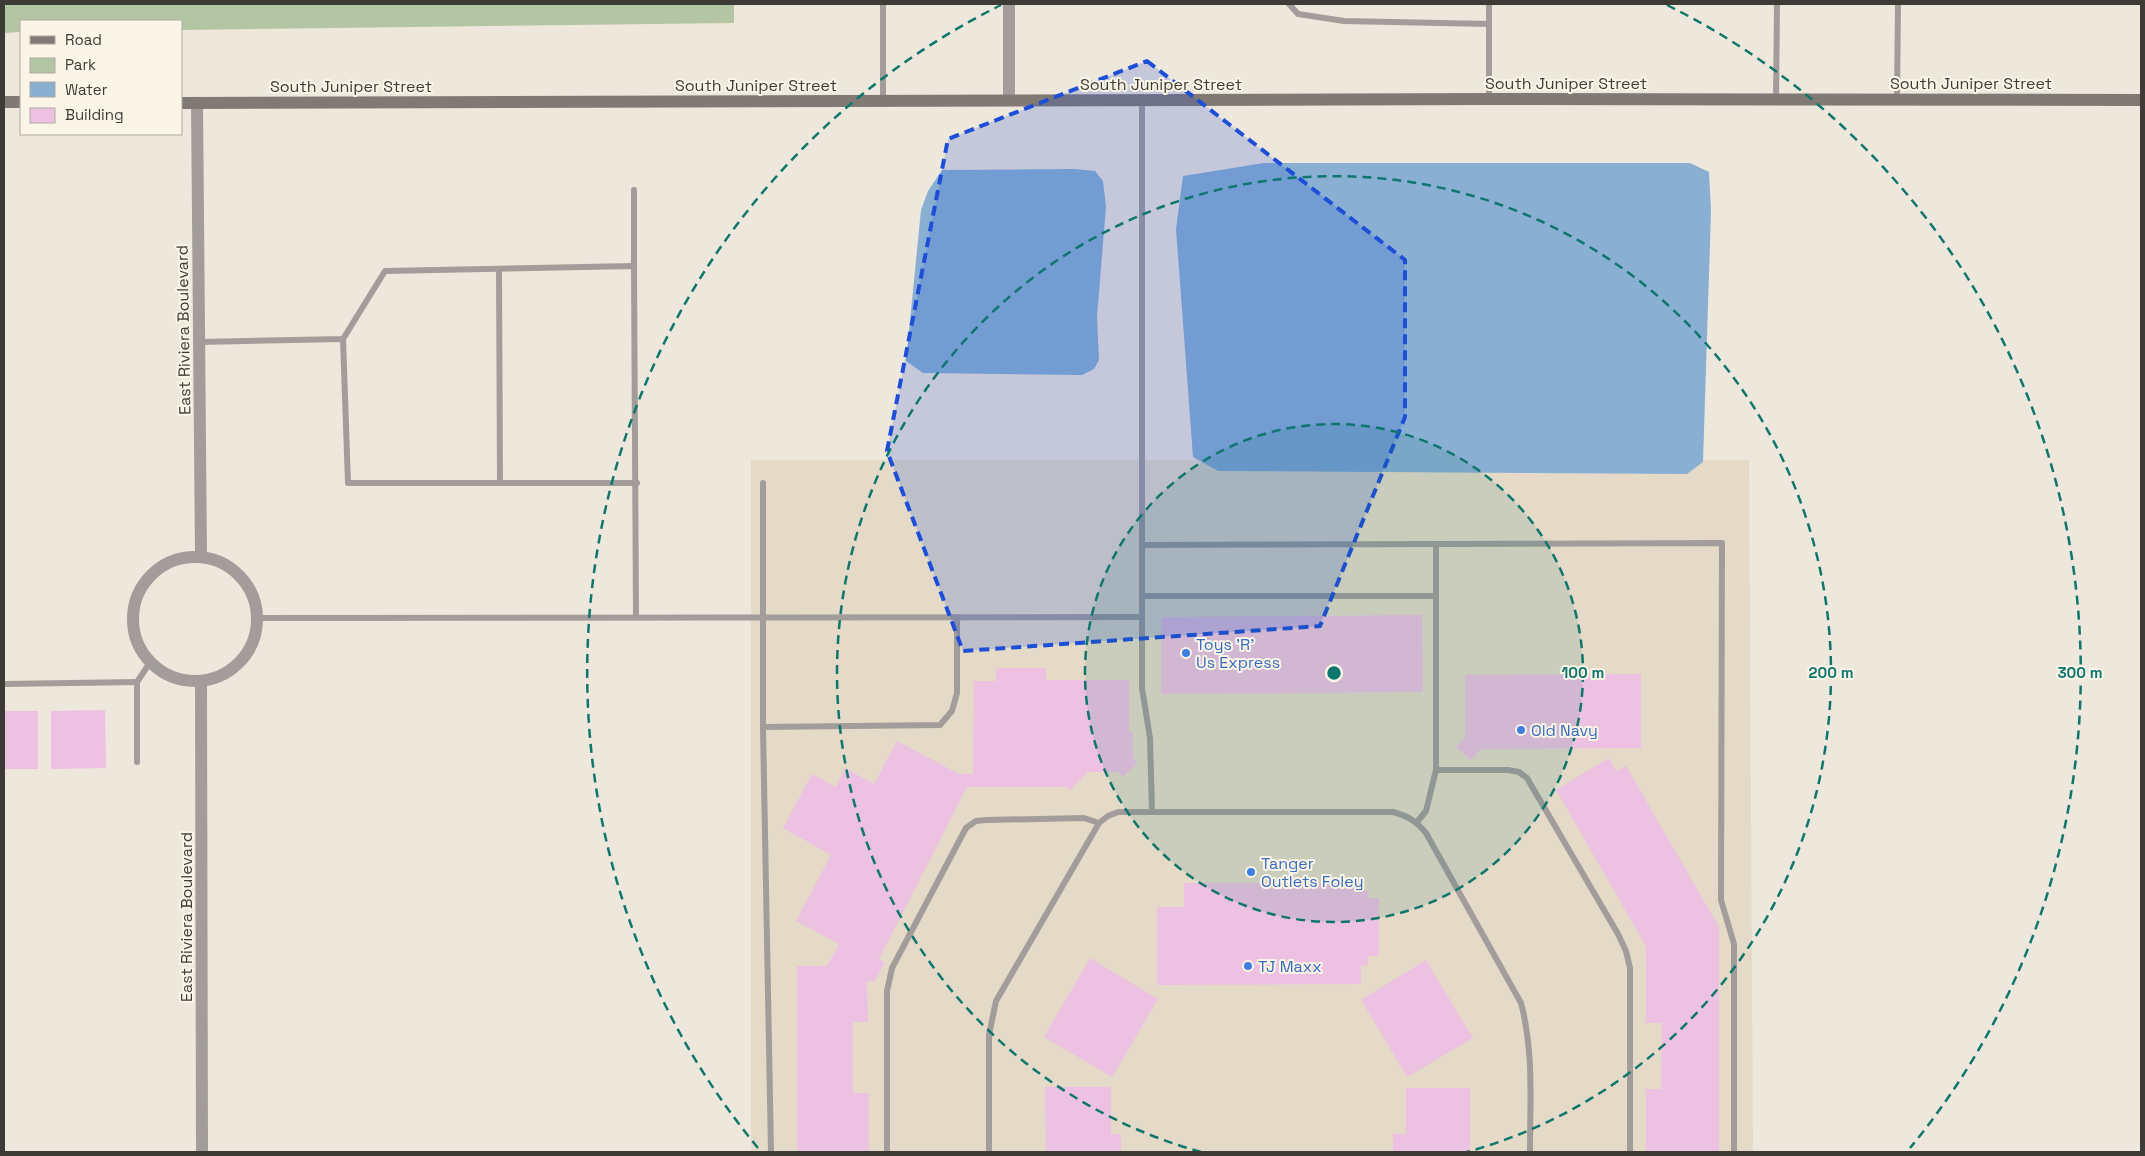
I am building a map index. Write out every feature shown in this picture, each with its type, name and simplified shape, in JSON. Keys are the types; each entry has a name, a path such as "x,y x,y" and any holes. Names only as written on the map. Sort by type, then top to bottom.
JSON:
{"street":[{"path":"1009,4 1009,100"},
{"name":"South Juniper Street","path":"182,103 1489,99 2141,100"},
{"path":"4,102 20,102"},
{"name":"East Riviera Boulevard","path":"197,103 201,556"},
{"path":"201,556 220,561 238,573 252,590 258,618 255,639 244,658 228,672 201,681 177,679 158,669 143,653 135,632 133,616 138,595 149,577 163,565 183,557 201,556"},
{"name":"East Riviera Boulevard","path":"201,681 202,1152"}],"lane":[{"path":"883,4 883,100"},
{"path":"1289,4 1298,14 1344,21 1489,24"},
{"path":"1489,4 1489,99"},
{"path":"1776,99 1777,4"},
{"path":"1897,99 1898,4"},
{"path":"1142,100 1141,617 1142,688 1150,738 1152,812"},
{"path":"634,190 636,618"},
{"path":"634,266 385,271 343,340 348,483 636,483"},
{"path":"499,269 500,482"},
{"path":"200,342 343,340"},
{"path":"763,483 761,617 771,1152"},
{"path":"1142,545 1722,543 1721,900 1734,944 1734,1152"},
{"path":"1417,822 1426,811 1436,770 1436,544"},
{"path":"1142,596 1436,596"},
{"path":"763,727 940,725 952,711 957,694 957,617"},
{"path":"258,618 1141,617"},
{"path":"137,762 137,682 151,661"},
{"path":"4,684 137,682"},
{"path":"1436,770 1508,770 1519,772 1527,778 1618,934 1626,951 1630,968 1630,1152"},
{"path":"989,1152 988,1036 996,1001 1099,824 1108,816 1118,812 1393,812 1406,815 1417,822 1426,833 1521,1003 1528,1028 1530,1050 1530,1152"},
{"path":"887,1152 886,990 892,968 966,828 976,821 987,820 1084,818 1099,824"}],"highlighted area":[{"path":"1147,61 1405,260 1405,417 1320,626 963,651 887,451 948,139"}],"shaded area":[{"name":"Tanger Outlets Foley","path":"751,460 1749,460 1753,1152 751,1152"}],"green space":[{"path":"4,4 734,4 734,23 182,30 182,20 20,20 20,32 4,33"}],"water":[{"path":"1264,163 1690,163 1709,172 1711,211 1703,462 1687,474 1218,471 1193,457 1176,229 1183,176"},
{"path":"1075,169 1095,171 1103,181 1106,207 1097,317 1099,360 1094,369 1082,375 923,373 906,361 921,210 928,191 942,170"}],"building":[{"path":"1422,615 1423,692 1161,694 1161,617"},
{"path":"996,668 1046,668 1046,680 1129,680 1129,732 1133,732 1133,758 1138,763 1123,777 1118,772 1088,772 1070,790 1067,787 967,787 879,959 885,962 875,981 867,981 868,1022 853,1022 853,1093 869,1093 869,1152 797,1152 797,966 827,966 839,944 796,921 831,855 783,828 812,774 836,787 845,768 874,784 897,741 959,774 973,774 974,681 996,681"},
{"path":"1641,674 1641,748 1481,749 1471,760 1456,747 1465,737 1465,675"},
{"path":"105,710 106,768 51,769 51,711"},
{"path":"4,711 38,711 38,769 4,769"},
{"path":"1609,758 1616,771 1626,766 1719,927 1719,1152 1646,1152 1646,1089 1661,1089 1662,1023 1646,1023 1646,946 1556,790"},
{"path":"1184,883 1362,883 1362,891 1368,891 1368,898 1379,898 1379,956 1368,956 1368,965 1361,965 1361,984 1157,985 1157,907 1184,907"},
{"path":"1090,958 1158,999 1112,1077 1044,1037"},
{"path":"1426,960 1473,1038 1407,1077 1361,1000"},
{"path":"1045,1087 1111,1087 1111,1134 1121,1134 1121,1152 1046,1152"},
{"path":"1406,1088 1470,1088 1470,1152 1393,1152 1393,1134 1406,1134"}],"place":[{"name":"Toys 'R' Us Express","path":"1186,653"},
{"name":"Old Navy","path":"1521,730"},
{"name":"Tanger Outlets Foley","path":"1251,872"},
{"name":"TJ Maxx","path":"1248,966"}]}
